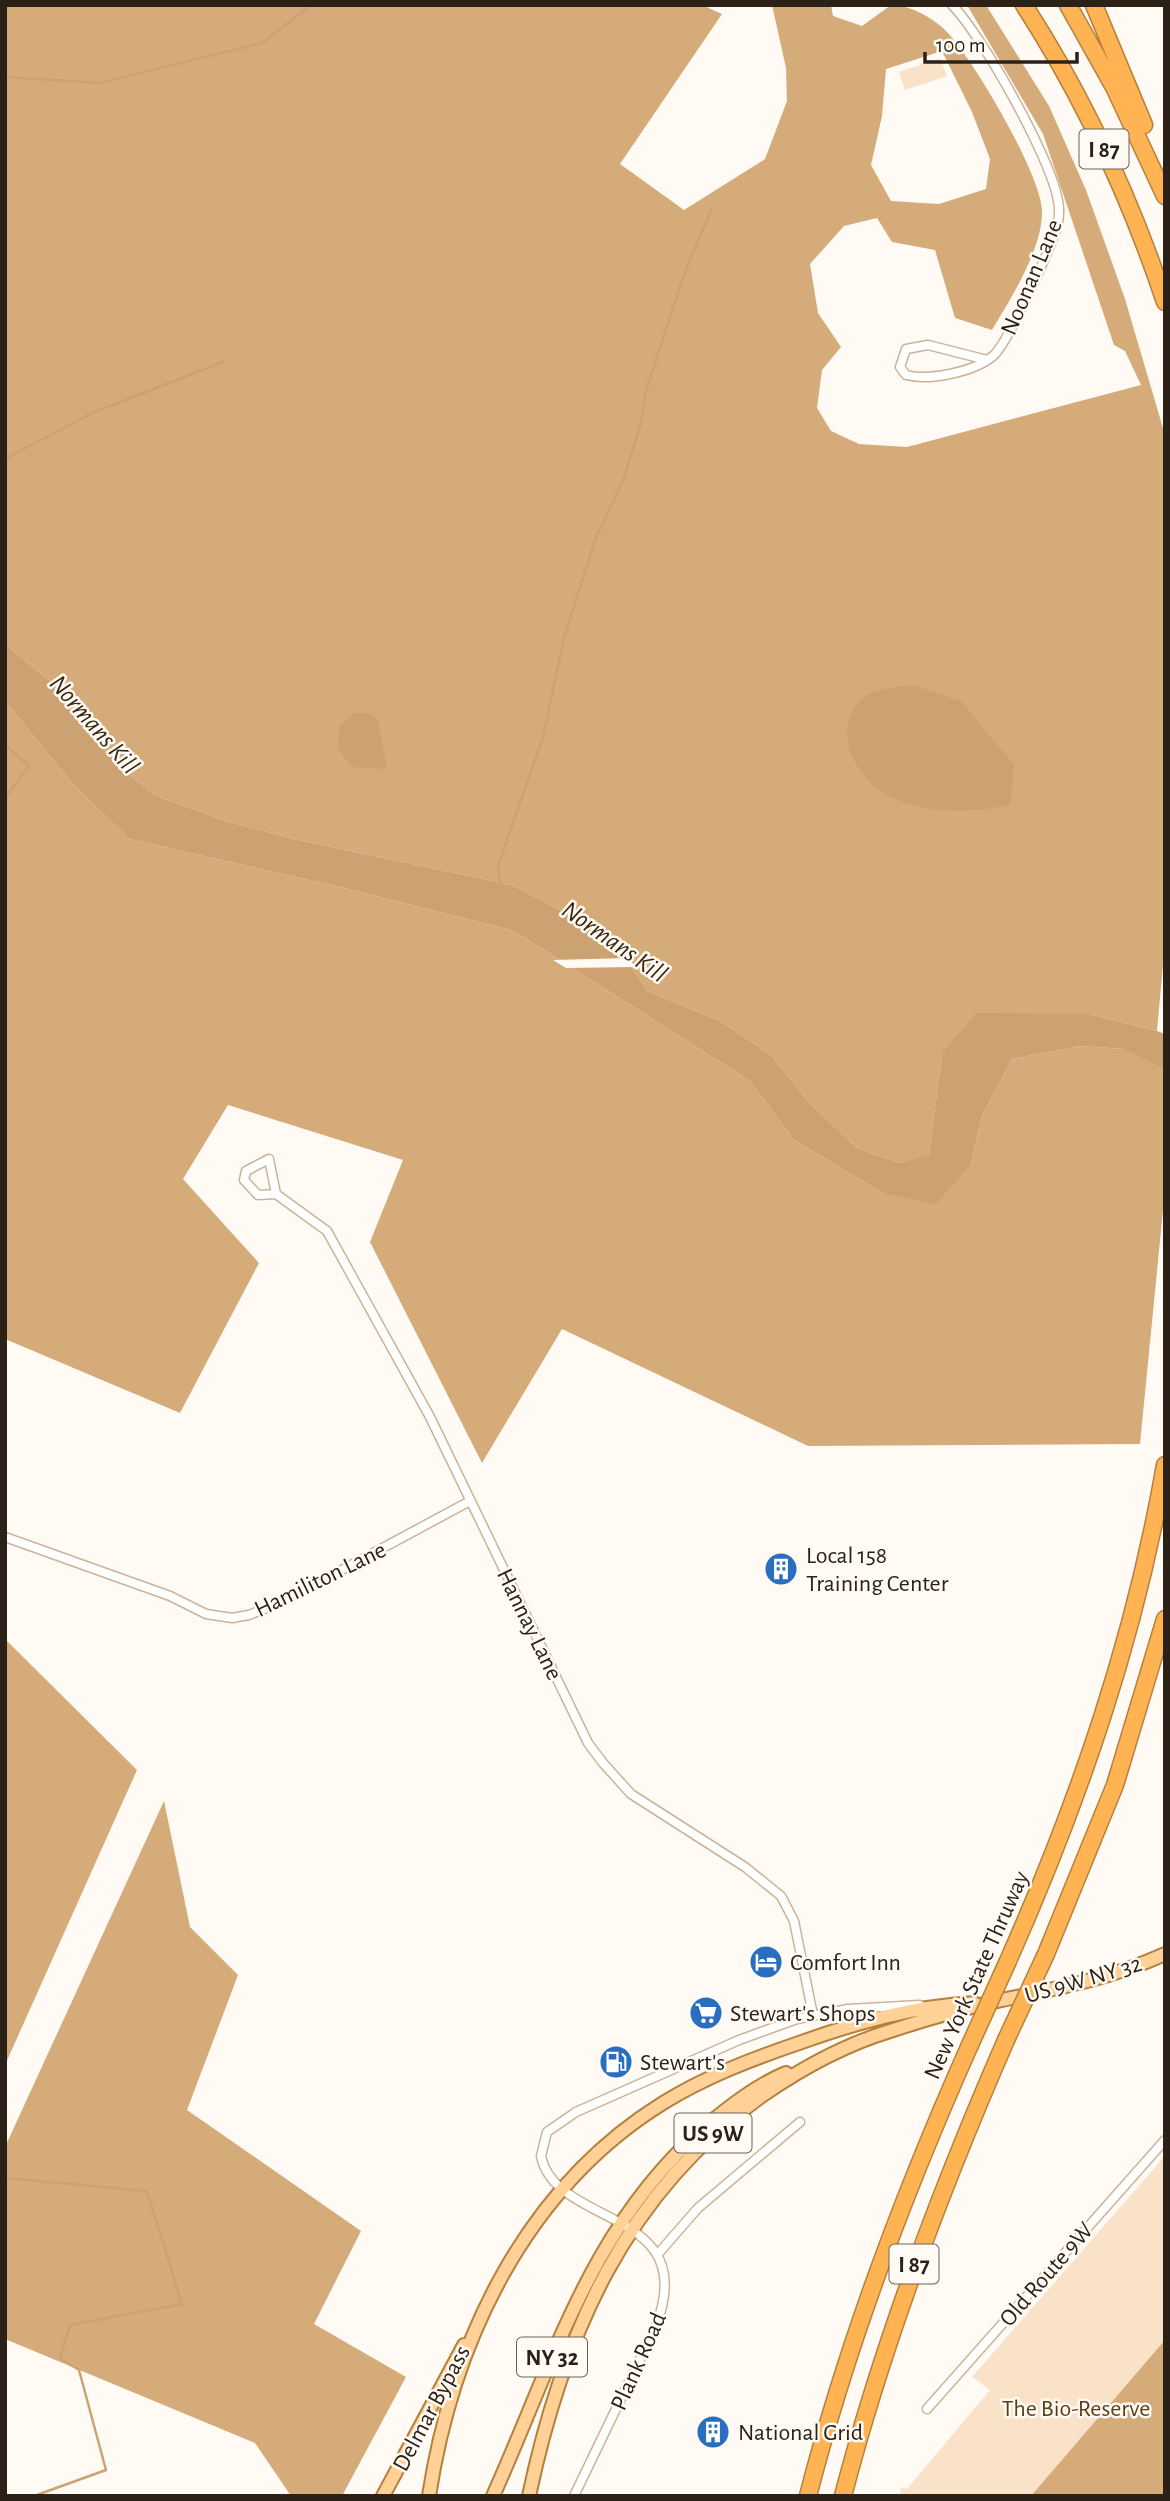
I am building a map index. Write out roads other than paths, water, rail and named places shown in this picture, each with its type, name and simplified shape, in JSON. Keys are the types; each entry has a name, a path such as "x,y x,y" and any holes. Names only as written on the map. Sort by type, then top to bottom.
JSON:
{"highway":[{"name":"I 87","path":"1024,5 1094,128 1138,226 1165,302"},
{"name":"I 87","path":"1068,5 1114,88 1165,196"},
{"path":"1094,5 1165,176"},
{"name":"New York State Thruway","path":"808,2496 838,2390 877,2273 922,2155 1072,1808 1108,1704 1146,1563 1165,1465"},
{"name":"I 87","path":"843,2496 884,2351 916,2259 956,2156 1046,1954 1115,1785 1165,1619"}],"main road":[{"name":"US 9W NY 32","path":"1000,2001 1094,1981 1165,1954"},
{"name":"US 9W","path":"429,2496 448,2406 480,2320 515,2252 563,2187 633,2124 664,2103 715,2075 823,2035 937,2005 1000,2001"},
{"name":"US 9W","path":"619,2223 661,2171 711,2122 769,2080 886,2032 1000,2001"},
{"name":"US 9W","path":"529,2496 548,2417 578,2331 602,2279 631,2230 662,2186 706,2140 760,2098 818,2060"},
{"name":"NY 32","path":"493,2496 574,2304 619,2223"},
{"name":"Delmar Bypass","path":"383,2496 456,2356 480,2320"}],"street":[{"name":"Noonan Lane","path":"952,5 978,37 1054,184 1059,206 1057,228 1003,344 987,360 921,377 906,375 900,367 906,349 919,345 987,360"},
{"name":"Hannay Lane","path":"276,1194 269,1159 246,1171 244,1180 258,1195 276,1194 327,1231 430,1418 588,1742 631,1794 743,1865 781,1896 794,1920 813,2015"},
{"name":"Hamiliton Lane","path":"5,1537 170,1596 206,1614 232,1618 255,1613 286,1600 470,1501"},
{"path":"800,2122 698,2208 657,2255 644,2239 563,2187 546,2170 541,2156 544,2136 557,2123 576,2112 739,2040 813,2015 861,2007 937,2005"},
{"name":"Old Route 9W","path":"927,2409 1165,2140"},
{"name":"Plank Road","path":"573,2496 662,2310 666,2280 657,2255"}],"waterway":[{"path":"5,77 100,83 262,43 311,5"},
{"path":"500,883 498,866 543,737 564,638 595,540 622,483 641,424 645,394 683,277 712,208"},
{"path":"5,459 92,413 223,362"},
{"path":"5,745 29,766 5,798"},
{"path":"5,2178 147,2191 182,2304 70,2325 60,2358 79,2370 106,2470 34,2496"}],"place":[{"name":"Local 158 Training Center","path":"781,1569"},
{"name":"Comfort Inn","path":"766,1962"},
{"name":"Stewart's Shops","path":"706,2013"},
{"name":"Stewart's","path":"616,2062"},
{"name":"National Grid","path":"713,2432"}],"water label":[{"name":"Normans Kill","path":"95,724"},
{"name":"Normans Kill","path":"615,941"}],"park label":[{"name":"The Bio-Reserve","path":"1076,2408"}]}
